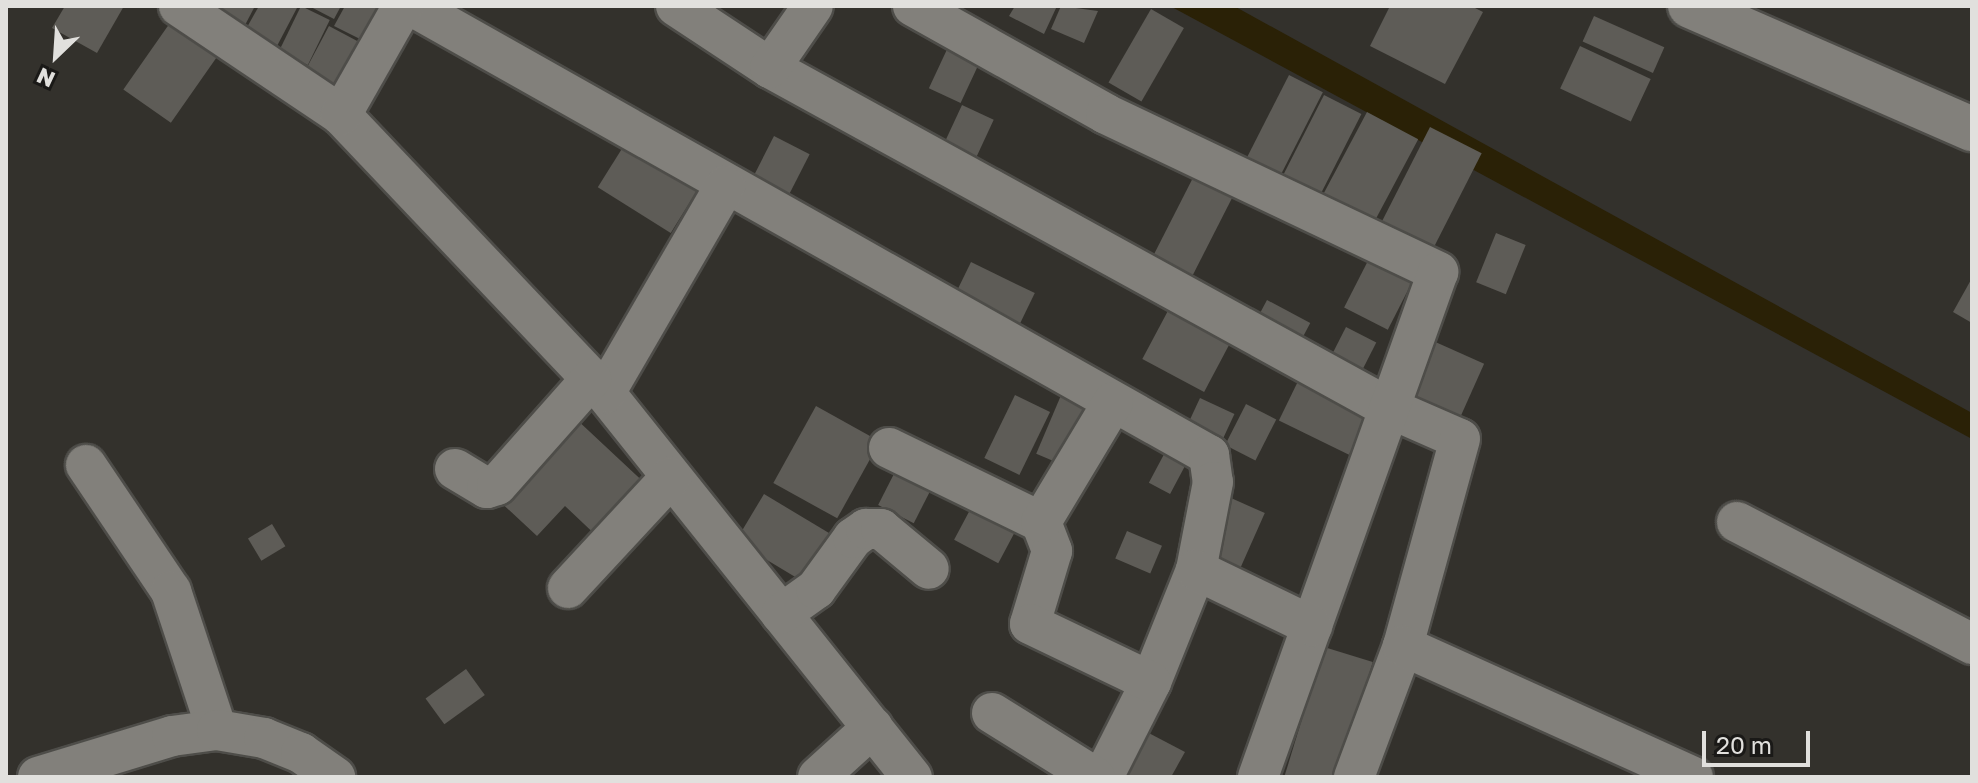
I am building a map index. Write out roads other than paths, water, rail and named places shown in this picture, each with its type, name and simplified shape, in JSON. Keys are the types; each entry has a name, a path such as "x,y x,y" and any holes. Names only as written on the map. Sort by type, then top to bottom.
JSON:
{"main road":[{"path":"1690,6 1972,129"}],"street":[{"path":"179,6 341,115 598,386 912,777"},
{"path":"341,115 403,6"},
{"path":"412,6 725,186 1209,455 1214,464 1196,570 1151,682 1103,777"},
{"path":"676,6 770,68 1389,408 1460,439 1403,646 1354,777"},
{"path":"770,68 813,6"},
{"path":"913,6 1106,114 1438,272 1258,777"},
{"path":"455,469 487,488 497,485 598,386 725,186"},
{"path":"1041,522 1113,402"},
{"path":"889,448 1041,522 1052,551 1030,624 1151,682"},
{"path":"86,465 171,591 217,730"},
{"path":"568,588 671,477"},
{"path":"1737,522 1972,644"},
{"path":"781,614 816,589 853,538 866,529 881,529 929,569"},
{"path":"1196,570 1312,626"},
{"path":"1403,646 1693,777"},
{"path":"992,713 1095,777"},
{"path":"818,777 873,727"},
{"path":"38,777 172,736 217,730 264,738 301,753 335,777"}]}
